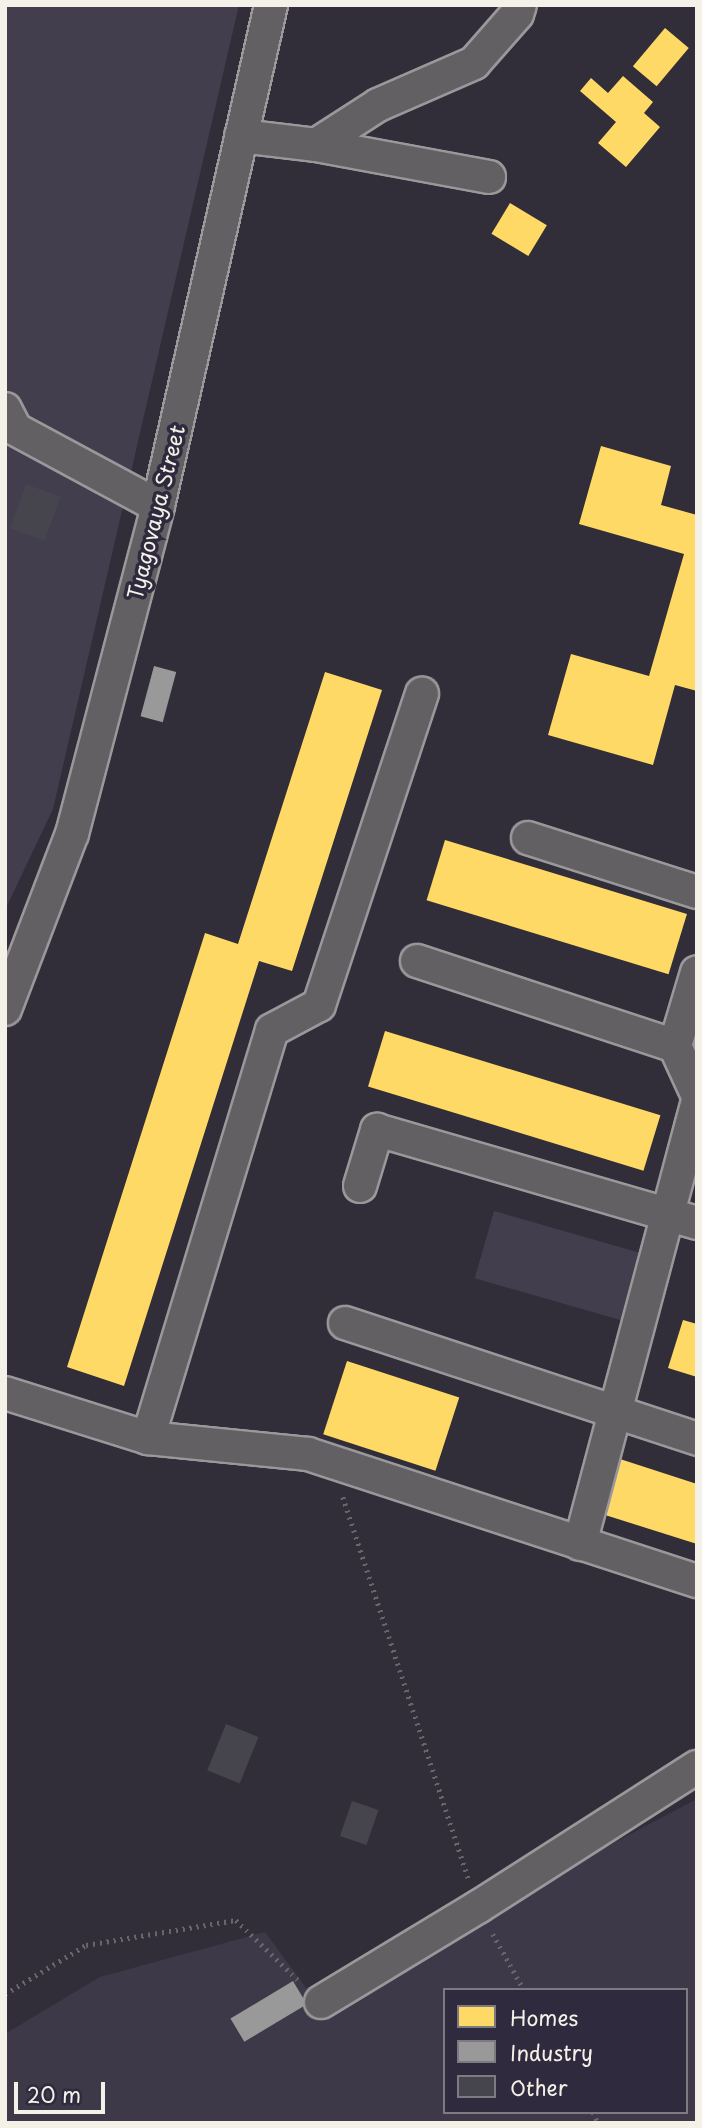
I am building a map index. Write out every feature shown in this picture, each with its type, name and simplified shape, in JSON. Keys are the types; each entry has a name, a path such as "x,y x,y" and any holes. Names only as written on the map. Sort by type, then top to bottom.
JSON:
{"street":[{"name":"Tyagovaya Street","path":"5,1009 72,834 158,506 271,5"},
{"path":"316,145 378,105 474,63 517,14 520,5"},
{"path":"241,136 316,145 489,177"},
{"path":"8,425 158,506"},
{"path":"148,1438 272,1030 319,1005 422,694"},
{"path":"528,838 697,892"},
{"path":"417,961 674,1046"},
{"path":"697,972 674,1046 697,1094"},
{"path":"580,1544 615,1411 682,1219 697,1104"},
{"path":"360,1186 377,1130 682,1219"},
{"path":"345,1323 697,1439"},
{"path":"5,1393 148,1438 308,1454 697,1581"},
{"path":"320,2002 478,1907 697,1767"}],"path":[{"path":"332,1463 478,1907 523,1988"},
{"path":"5,1994 86,1945 236,1920 320,2002"}],"shaded area":[{"path":"5,5 239,5 53,809 5,910"},
{"path":"494,1211 645,1254 626,1322 475,1278"},
{"path":"697,1799 697,2123 5,2123 5,2034 100,1977 265,1932 315,2000"}],"building: Homes":[{"path":"665,28 689,48 657,86 633,66"},
{"path":"623,76 653,102 644,113 660,127 626,167 598,143 616,122 580,91 591,78 608,93"},
{"path":"510,203 547,225 528,256 491,234"},
{"path":"601,446 671,466 661,505 697,515 697,691 675,685 653,765 548,735 571,654 649,676 684,554 579,524"},
{"path":"325,672 382,690 292,971 259,961 124,1386 67,1367 205,933 238,944"},
{"path":"445,840 687,914 669,974 427,900"},
{"path":"385,1031 660,1115 643,1171 368,1086"},
{"path":"683,1320 697,1324 697,1377 668,1368"},
{"path":"347,1361 459,1397 435,1471 323,1434"},
{"path":"620,1459 697,1484 697,1544 602,1514"}],"building: Industry":[{"path":"154,666 176,672 163,722 141,716"},
{"path":"293,1981 307,2004 244,2042 230,2019"}],"building: Other":[{"path":"26,484 61,497 45,541 10,528"},
{"path":"226,1724 258,1737 240,1783 207,1770"},
{"path":"352,1801 378,1810 366,1845 340,1836"}]}
